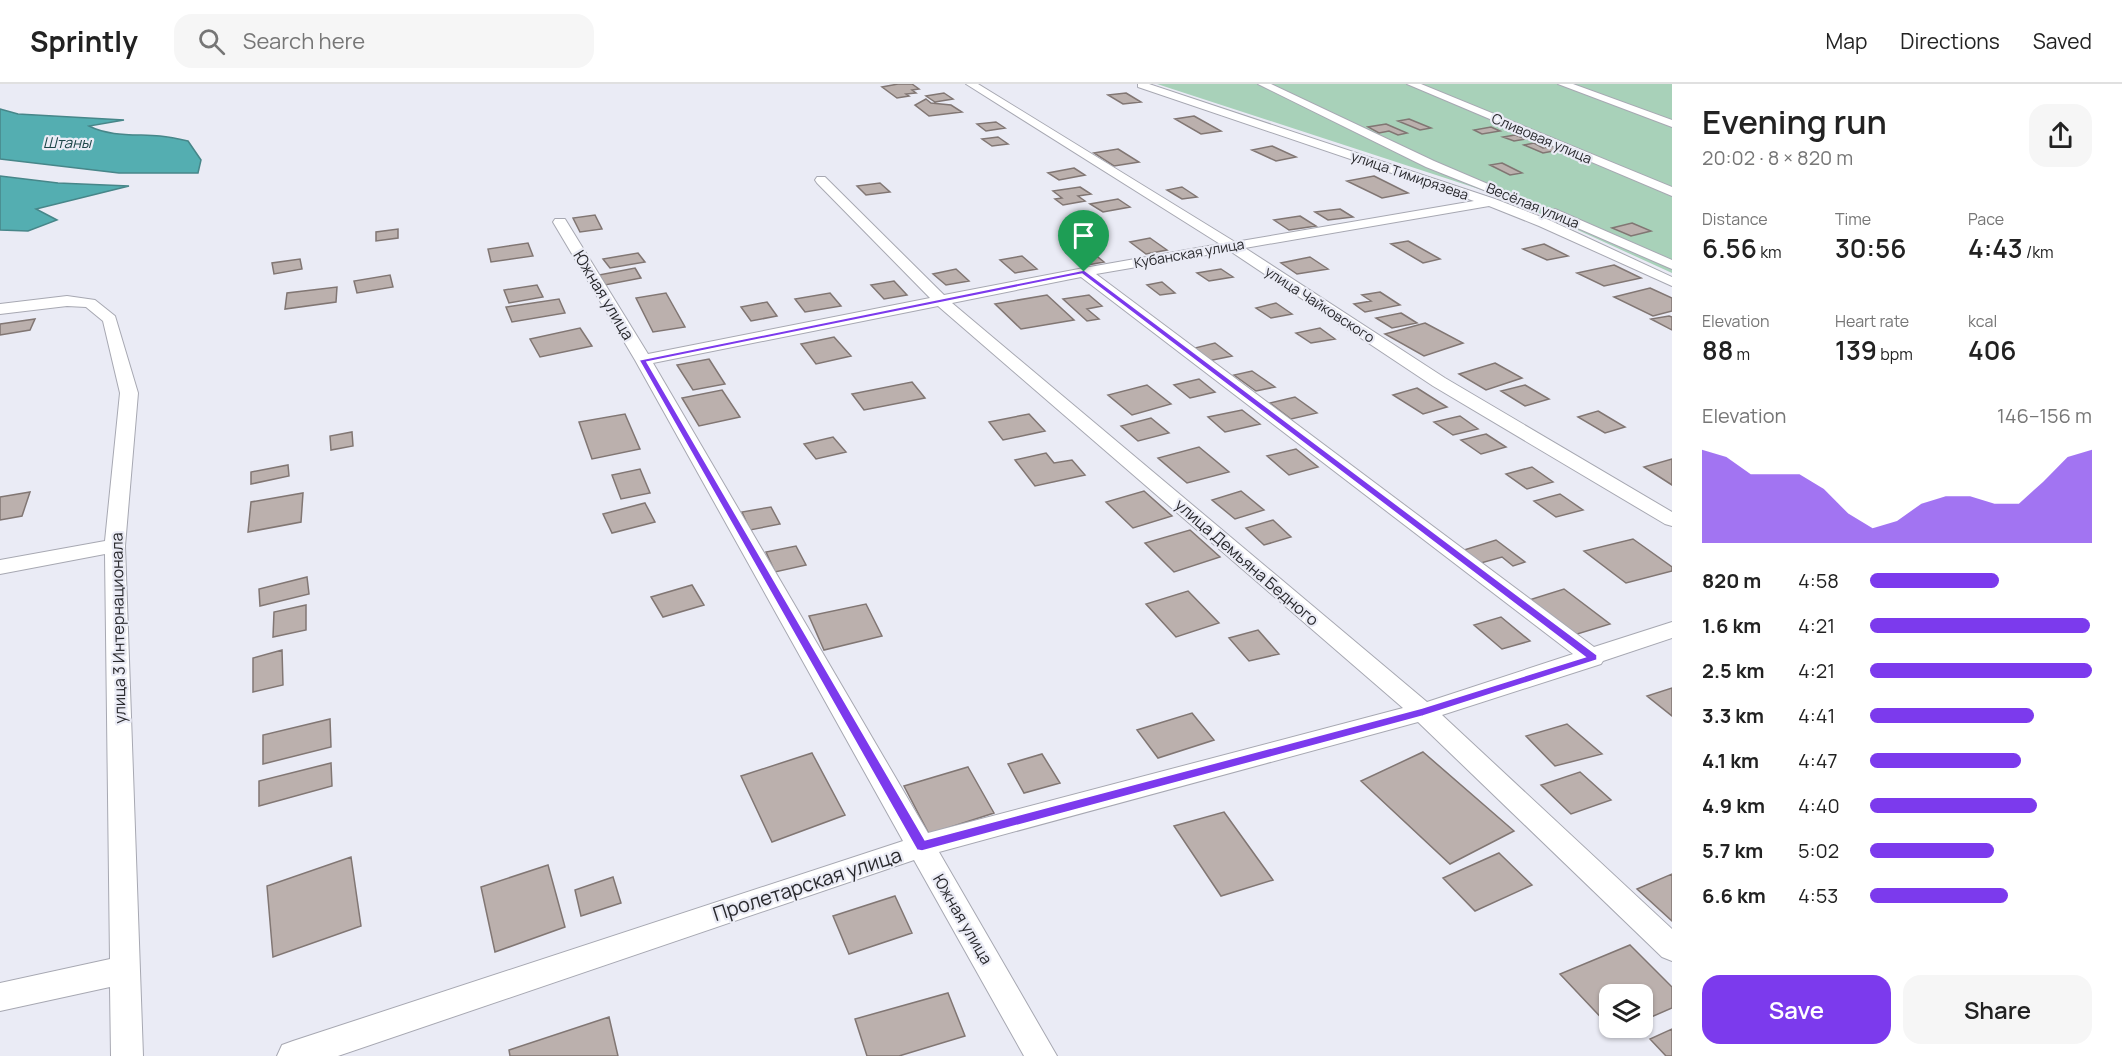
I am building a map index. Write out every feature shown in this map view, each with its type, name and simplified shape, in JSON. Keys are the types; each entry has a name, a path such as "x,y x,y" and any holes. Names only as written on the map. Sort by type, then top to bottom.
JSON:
{"street":[{"name":"улица Чайковского","path":"971,84 1230,245 1439,382 1672,520"},
{"name":"Весёлая улица","path":"1263,84 1430,164 1516,198"},
{"name":"Сливовая улица","path":"1412,84 1672,192"},
{"path":"1563,84 1672,124"},
{"name":"улица Тимирязева","path":"1142,86 1490,202 1544,222 1672,282"},
{"name":"улица Демьяна Бедного","path":"820,180 940,300 1423,712 1672,948"},
{"name":"Кубанская улица","path":"642,360 1084,272 1230,245 1490,202"},
{"name":"Весёлая улица","path":"1548,210 1672,265"},
{"name":"Южная улица","path":"560,222 642,360 1041,1056"},
{"path":"1084,272 1593,658"},
{"name":"улица 3 Интернационала","path":"0,309 67,301 90,303 110,319 129,393 115,546 127,1056"},
{"path":"0,567 115,546"},
{"name":"Пролетарская улица","path":"292,1056 922,846 1423,712 1593,658 1672,630"},
{"path":"0,997 124,970"}],"green space":[{"path":"1157,84 1672,84 1672,273 1558,221 1485,191"}],"water":[{"name":"Штаны","path":"0,109 18,114 124,120 89,126 106,132 160,136 188,141 201,160 198,173 119,173 0,159"},
{"name":"Штаны","path":"0,176 58,183 129,186 36,209 57,220 28,231 0,230"}],"building":[{"path":"912,84 919,89 912,90 916,93 906,94 909,96 897,98 882,87"},
{"path":"944,93 953,99 935,102 926,96"},
{"path":"1126,93 1141,102 1123,104 1108,95"},
{"path":"926,99 931,103 951,105 962,112 929,116 915,105"},
{"path":"1194,116 1221,131 1201,134 1175,119"},
{"path":"1409,119 1431,128 1420,130 1398,121"},
{"path":"996,122 1005,128 986,131 977,124"},
{"path":"1386,124 1407,133 1398,135 1389,131 1379,133 1368,127"},
{"path":"1491,127 1500,131 1482,134 1474,130"},
{"path":"1515,135 1526,139 1514,141 1503,137"},
{"path":"998,137 1008,144 992,146 982,139"},
{"path":"1534,143 1543,148 1555,146 1564,149 1543,153 1524,145"},
{"path":"1272,146 1296,157 1276,161 1252,150"},
{"path":"1118,149 1139,162 1114,166 1094,153"},
{"path":"1502,163 1522,173 1510,175 1490,165"},
{"path":"1074,168 1085,175 1059,180 1048,173"},
{"path":"1374,176 1408,193 1382,198 1347,181"},
{"path":"880,183 890,192 866,195 857,186"},
{"path":"1080,187 1091,194 1078,196 1085,201 1063,205 1055,199 1062,198 1053,191"},
{"path":"1182,187 1197,197 1182,199 1167,190"},
{"path":"1118,199 1130,207 1103,212 1090,204"},
{"path":"1340,209 1353,217 1328,220 1315,212"},
{"path":"595,215 602,229 580,232 573,218"},
{"path":"1300,216 1316,226 1289,230 1274,220"},
{"path":"1632,223 1651,231 1631,236 1612,228"},
{"path":"398,229 398,238 376,241 376,232"},
{"path":"1150,238 1167,250 1146,254 1130,242"},
{"path":"1408,241 1440,259 1423,263 1391,244"},
{"path":"528,243 533,256 491,262 488,249"},
{"path":"1544,244 1568,256 1547,260 1523,249"},
{"path":"1088,249 1104,262 1082,266 1066,253"},
{"path":"638,253 645,262 610,268 603,259"},
{"path":"1022,256 1037,269 1015,273 1000,260"},
{"path":"1310,257 1328,269 1297,274 1281,263"},
{"path":"300,259 302,269 274,274 272,263"},
{"path":"1614,265 1641,278 1604,286 1577,273"},
{"path":"635,268 641,278 605,285 599,275"},
{"path":"956,269 969,281 946,285 933,274"},
{"path":"1221,269 1233,277 1209,281 1197,273"},
{"path":"390,275 393,287 357,293 354,281"},
{"path":"894,281 907,295 884,299 871,285"},
{"path":"1162,282 1175,293 1160,295 1147,285"},
{"path":"537,285 543,297 509,303 504,290"},
{"path":"337,287 336,302 285,309 287,293"},
{"path":"1650,288 1672,298 1672,311 1653,316 1614,297"},
{"path":"1380,292 1400,305 1365,312 1354,304 1371,301 1362,295"},
{"path":"666,293 685,327 653,332 636,298"},
{"path":"830,293 841,306 805,312 795,299"},
{"path":"1047,295 1074,320 1021,329 995,304"},
{"path":"1089,295 1102,306 1087,309 1099,319 1087,321 1063,299"},
{"path":"559,299 565,313 512,322 506,307"},
{"path":"767,302 777,316 751,321 741,307"},
{"path":"1276,303 1292,314 1271,318 1256,308"},
{"path":"1401,313 1417,323 1392,328 1376,318"},
{"path":"1672,317 1672,330 1651,319"},
{"path":"35,319 30,330 0,335 0,324"},
{"path":"1425,323 1463,343 1424,356 1385,334"},
{"path":"580,328 592,346 540,357 530,339"},
{"path":"1320,328 1335,339 1311,343 1296,333"},
{"path":"834,337 851,356 816,364 801,344"},
{"path":"1215,343 1232,356 1208,361 1191,349"},
{"path":"709,359 725,384 693,390 677,365"},
{"path":"1495,363 1522,378 1486,390 1459,374"},
{"path":"1252,371 1275,387 1256,391 1234,375"},
{"path":"1199,379 1215,392 1190,398 1174,385"},
{"path":"912,382 925,398 864,410 852,394"},
{"path":"1147,385 1171,404 1132,415 1108,395"},
{"path":"1525,385 1549,399 1525,406 1501,391"},
{"path":"1417,388 1447,407 1423,414 1393,395"},
{"path":"722,390 740,417 699,426 682,398"},
{"path":"1295,397 1317,413 1291,419 1270,403"},
{"path":"1242,410 1260,424 1225,432 1208,417"},
{"path":"1598,411 1625,427 1605,433 1578,417"},
{"path":"625,414 640,449 592,459 579,422"},
{"path":"1029,414 1045,431 1003,440 989,422"},
{"path":"1460,416 1478,429 1453,435 1434,422"},
{"path":"1151,418 1169,433 1138,441 1121,426"},
{"path":"352,432 353,446 331,450 330,436"},
{"path":"1486,434 1506,447 1481,454 1461,440"},
{"path":"833,437 846,452 816,459 804,444"},
{"path":"1199,447 1229,472 1187,483 1158,458"},
{"path":"1296,449 1318,467 1289,475 1267,456"},
{"path":"1046,453 1054,463 1072,460 1085,475 1035,486 1015,460"},
{"path":"1672,459 1672,485 1644,467"},
{"path":"288,465 289,476 251,484 251,472"},
{"path":"1532,467 1553,482 1527,489 1506,474"},
{"path":"640,469 650,493 621,499 612,475"},
{"path":"1144,491 1172,516 1133,528 1106,502"},
{"path":"1241,491 1264,510 1235,519 1212,500"},
{"path":"30,492 22,516 0,520 0,497"},
{"path":"303,493 301,522 248,532 251,502"},
{"path":"1560,494 1583,510 1556,517 1534,501"},
{"path":"645,503 655,522 612,533 603,514"},
{"path":"771,507 780,524 750,530 742,512"},
{"path":"1273,520 1291,537 1264,545 1246,528"},
{"path":"1190,530 1220,557 1174,572 1145,543"},
{"path":"1633,539 1672,567 1672,571 1626,583 1584,551"},
{"path":"1496,540 1525,562 1513,566 1502,557 1481,563 1464,550"},
{"path":"796,546 806,565 775,572 766,552"},
{"path":"307,577 309,594 260,606 259,589"},
{"path":"692,585 704,605 663,617 651,597"},
{"path":"1564,589 1610,624 1574,635 1529,600"},
{"path":"1188,591 1219,623 1176,637 1146,604"},
{"path":"866,604 882,636 824,650 809,616"},
{"path":"306,605 306,630 273,637 274,612"},
{"path":"1501,617 1530,641 1502,649 1474,625"},
{"path":"1258,630 1279,654 1249,661 1229,638"},
{"path":"282,650 283,685 253,692 253,658"},
{"path":"1672,688 1672,716 1647,696"},
{"path":"1192,713 1214,740 1158,758 1137,730"},
{"path":"330,719 331,747 263,764 263,735"},
{"path":"1567,724 1602,754 1555,766 1526,736"},
{"path":"1423,752 1514,831 1450,864 1361,781"},
{"path":"812,753 845,815 772,842 741,776"},
{"path":"1042,754 1060,783 1024,793 1008,764"},
{"path":"331,763 332,786 259,806 259,781"},
{"path":"968,767 994,813 929,834 904,786"},
{"path":"1580,772 1611,800 1571,814 1541,785"},
{"path":"1224,812 1273,880 1221,896 1174,826"},
{"path":"1499,853 1532,885 1475,911 1443,878"},
{"path":"351,857 361,926 273,957 267,886"},
{"path":"548,865 565,927 495,952 481,887"},
{"path":"1672,874 1672,921 1637,889"},
{"path":"613,877 621,903 581,916 575,890"},
{"path":"895,896 912,933 849,954 833,916"},
{"path":"1630,945 1672,987 1672,1008 1653,1016 1653,984 1599,984 1599,1015 1560,974"},
{"path":"948,993 965,1036 899,1056 867,1056 855,1019"},
{"path":"609,1017 618,1056 510,1056 509,1050"},
{"path":"1672,1029 1672,1056 1666,1056 1650,1039"}],"route":[{"path":"1084,272 1593,658 1423,712 922,846 642,360 1084,272"}]}
